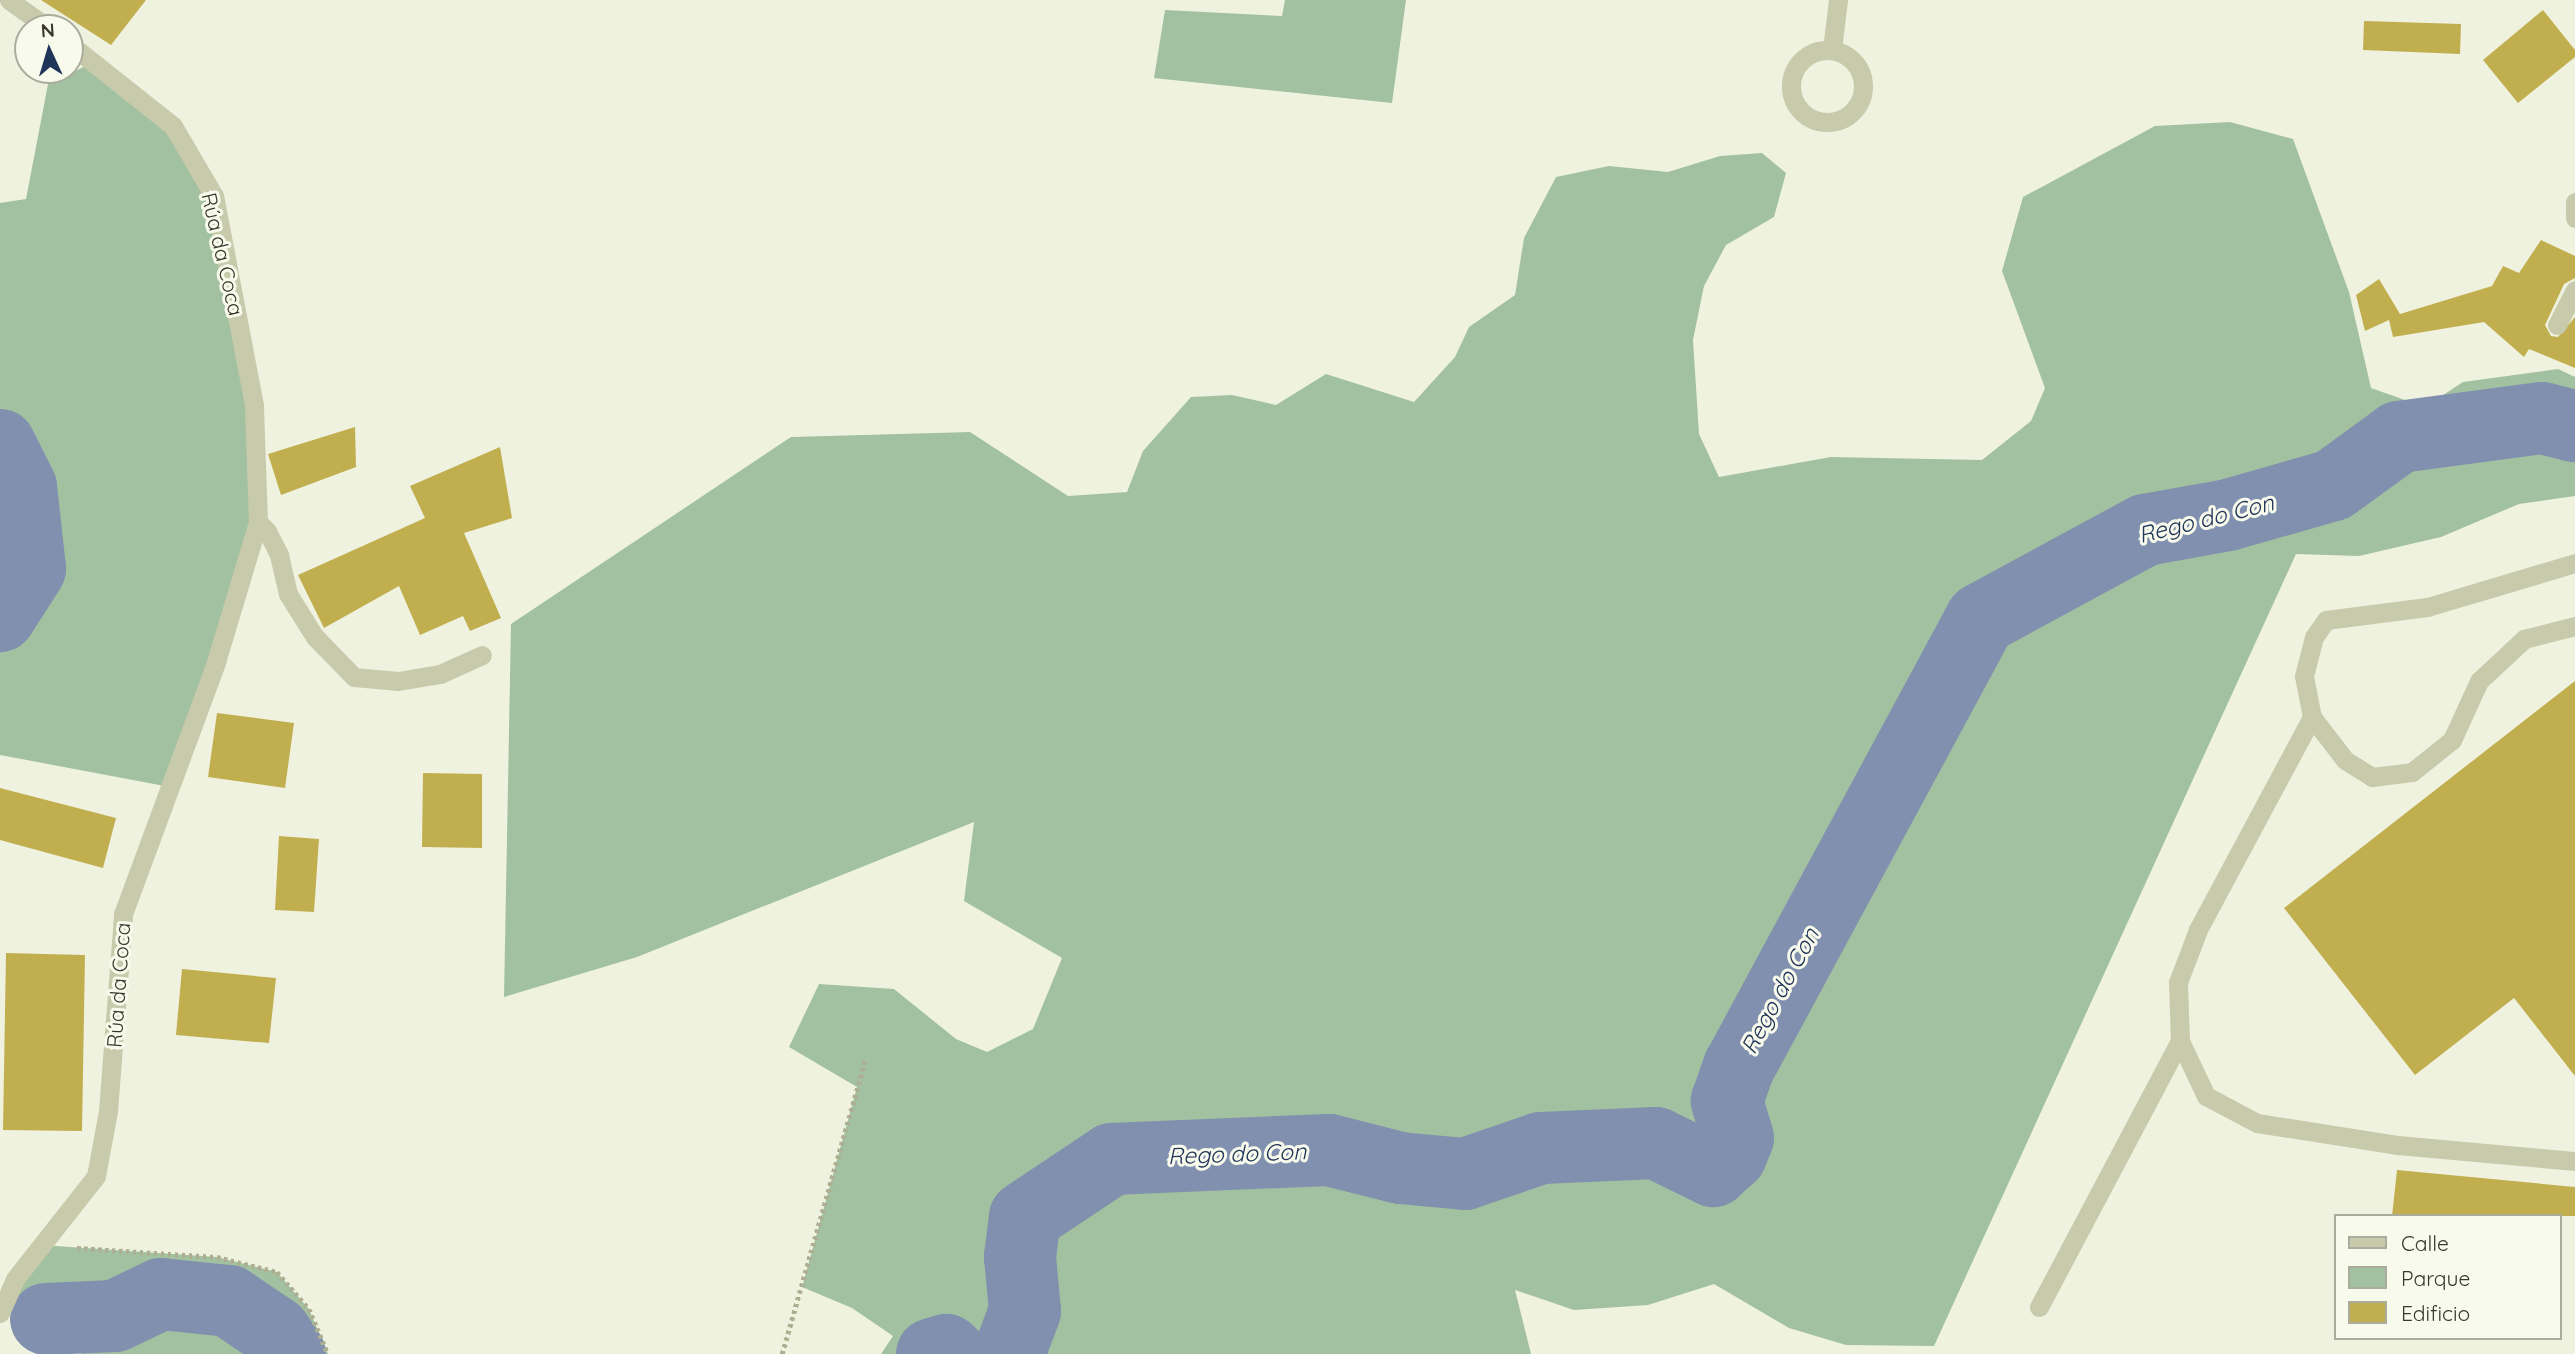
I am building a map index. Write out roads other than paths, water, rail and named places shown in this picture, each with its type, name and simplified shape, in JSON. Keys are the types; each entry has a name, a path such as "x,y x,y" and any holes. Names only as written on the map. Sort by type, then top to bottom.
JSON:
{"street":[{"path":"9,0 28,14"},
{"path":"1832,49 1838,0"},
{"name":"Rúa da Coca","path":"0,1313 15,1279 96,1176 108,1111 122,914 216,662 257,522 254,405 214,196 173,126 84,55"},
{"path":"2575,202 2575,218"},
{"path":"2557,325 2575,290"},
{"name":"Rúa da Coca","path":"257,522 267,531 288,594 315,637 354,677 398,681 440,674 482,655"},
{"path":"2575,563 2427,607 2326,620 2314,637 2304,676 2312,717 2345,760 2372,777 2412,772 2452,740 2479,681 2525,639 2575,626"},
{"path":"2312,717 2198,930 2178,982 2180,1041 2206,1096 2257,1123 2398,1145 2575,1161"},
{"path":"2039,1307 2180,1041"}],"waterway":[{"name":"Rego do Con","path":"1009,1354 1025,1311 1020,1257 1025,1217 1112,1159 1329,1150 1400,1168 1465,1174 1541,1148 1656,1143 1713,1171 1731,1155 1738,1138 1727,1101 1739,1067 1981,619 2145,530 2228,515 2333,485 2399,437 2542,418 2575,426"},
{"path":"0,445 21,487 30,569 0,616"},
{"path":"46,1319 115,1316 161,1294 229,1301 275,1332 290,1354"},
{"name":"Rego do Con","path":"932,1354 946,1350 951,1354"}]}
